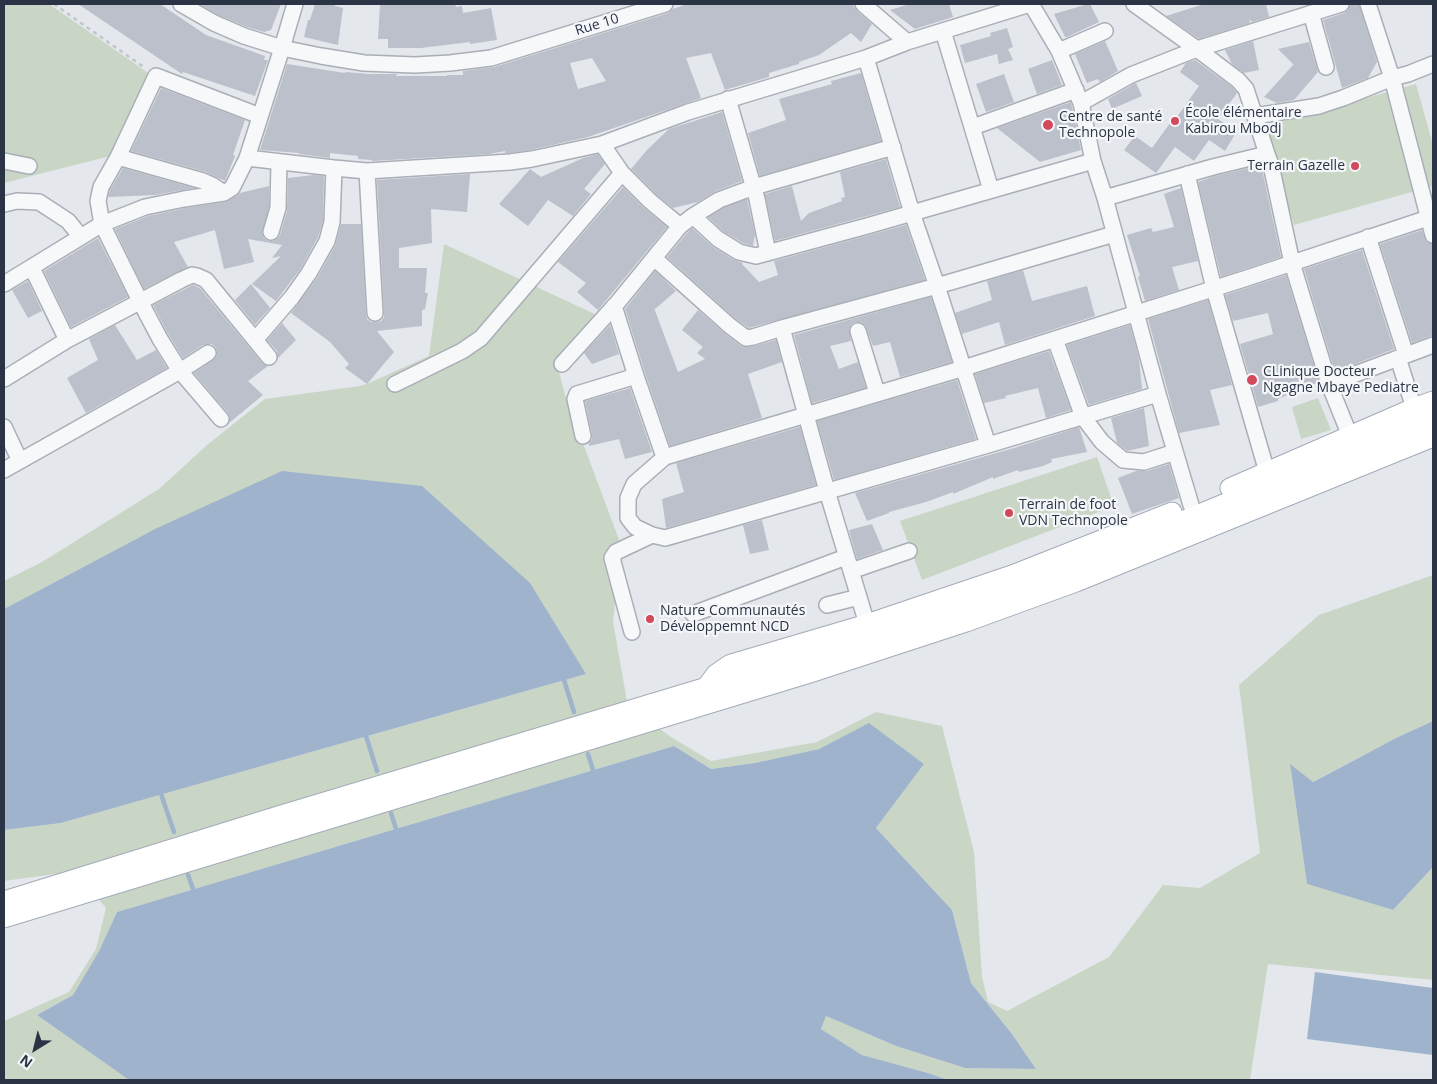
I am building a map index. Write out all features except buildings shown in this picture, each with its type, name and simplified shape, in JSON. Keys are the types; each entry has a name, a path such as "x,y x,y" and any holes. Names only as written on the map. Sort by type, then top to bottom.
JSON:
{"main road":[{"path":"706,687 716,674 731,664 867,624 1012,575 1191,505 1414,408 1432,419"},
{"path":"1372,426 1432,419"},
{"path":"4,901 278,816 833,649 954,609 1080,563 1432,419"},
{"path":"4,918 792,678 966,622 1076,582 1432,419"}],"street":[{"name":"Rue 10","path":"181,4 214,23 244,36 282,48 364,63 415,65 491,58 666,4"},
{"path":"4,284 102,224 145,207 224,193 232,188 247,158 295,4"},
{"path":"863,4 907,42"},
{"path":"247,158 367,171 510,162 602,144 688,112 866,58 907,42 1031,4 1059,51 1079,96 1093,161 1191,505"},
{"path":"1134,4 1238,80 1246,89 1271,166 1292,263 1328,384 1350,436"},
{"path":"973,127 1079,96 1197,49 1341,4"},
{"path":"1368,4 1392,78 1433,236"},
{"path":"1311,13 1326,67"},
{"path":"944,31 991,190"},
{"path":"1059,51 1105,31"},
{"path":"866,58 912,212 988,445"},
{"path":"1255,116 1319,106 1433,64"},
{"path":"221,419 174,363 140,301 102,224 98,201 101,187 118,157 156,76 260,116"},
{"path":"728,99 754,187 768,253"},
{"path":"602,144 622,173 650,201 680,226"},
{"path":"562,364 614,306 680,226 693,216 719,200 754,187 893,147"},
{"path":"1105,198 1213,166 1267,154"},
{"path":"118,157 203,181 224,193"},
{"path":"693,216 718,239 740,252 756,256 1093,161"},
{"path":"4,162 29,166"},
{"path":"272,232 278,208 279,162"},
{"path":"254,340 292,297 327,241 332,222 334,168"},
{"path":"367,171 375,312"},
{"path":"395,384 462,351 481,338 622,173"},
{"path":"1187,174 1214,289 1267,472"},
{"path":"4,204 17,201 39,202 68,221 81,237"},
{"path":"1158,394 665,538 652,535 635,527 628,518 628,498 634,484 666,456 964,368 1214,289 1428,218"},
{"path":"654,258 746,338 937,286 1114,234"},
{"path":"1368,237 1402,356 1414,408"},
{"path":"32,268 67,340"},
{"path":"4,379 67,340 192,275 206,280 269,357"},
{"path":"614,306 663,454 666,456"},
{"path":"782,328 805,415 867,624"},
{"path":"858,331 878,393"},
{"path":"1055,339 1083,417 1102,442 1123,460 1144,462 1175,452"},
{"path":"1328,384 1433,344"},
{"path":"4,470 180,372 208,353"},
{"path":"583,436 575,399 578,394 636,376"},
{"path":"4,427 20,461"},
{"path":"632,632 612,558 616,552 652,535"},
{"path":"693,614 849,564 909,552"},
{"path":"826,605 859,597"}],"path":[{"path":"54,4 156,76"}],"green space":[{"path":"4,4 49,4 154,77 114,155 4,183"},
{"name":"Terrain Gazelle","path":"1416,84 1433,145 1433,186 1294,225 1266,126"},
{"path":"444,244 599,316 556,361 565,395 621,545 613,622 628,707 674,739 711,761 817,742 876,712 942,726 974,852 982,977 988,1002 1007,1011 1109,957 1163,885 1200,888 1260,853 1239,685 1319,615 1433,575 1433,721 1312,782 1290,765 1307,884 1393,910 1433,867 1433,980 1268,964 1250,1080 948,1080 862,1055 821,1029 826,1016 896,1046 965,1068 1036,1069 1012,1034 971,983 952,910 876,828 924,764 869,724 819,749 755,763 711,769 674,746 117,912 99,951 73,995 37,1015 129,1080 4,1080 4,1021 69,992 96,949 106,908 90,889 55,874 4,881 4,830 61,823 586,674 155,529 4,609 4,581 42,562 159,489 207,445 265,399 360,386 429,356"},
{"path":"1318,398 1331,430 1301,439 1292,407"},
{"name":"Terrain de foot VDN Technopole","path":"1097,457 1114,506 922,580 900,521"}],"water":[{"path":"282,471 422,486 530,583 586,674 61,823 4,830 4,609 155,529"},
{"path":"1433,721 1433,867 1393,910 1307,884 1290,764 1313,782 1396,738"},
{"path":"869,723 924,764 876,828 952,910 971,983 1012,1034 1036,1069 965,1068 896,1046 826,1016 821,1029 862,1055 948,1080 129,1080 37,1015 73,995 99,951 117,912 674,746 711,769 755,763 819,749"},
{"path":"1315,972 1433,988 1433,1055 1307,1039"}],"waterway":[{"path":"564,680 574,712"},
{"path":"366,736 377,771"},
{"path":"588,754 593,770"},
{"path":"161,794 174,832"},
{"path":"391,813 396,829"},
{"path":"188,875 193,889"}],"place":[{"name":"École élémentaire Kabirou Mbodj","path":"1175,121"},
{"name":"Centre de santé Technopole","path":"1048,125"},
{"name":"Terrain Gazelle","path":"1355,166"},
{"name":"CLinique Docteur Ngagne Mbaye Pediatre","path":"1252,380"},
{"name":"Terrain de foot VDN Technopole","path":"1009,513"},
{"name":"Nature Communautés Développemnt NCD","path":"650,619"}]}
